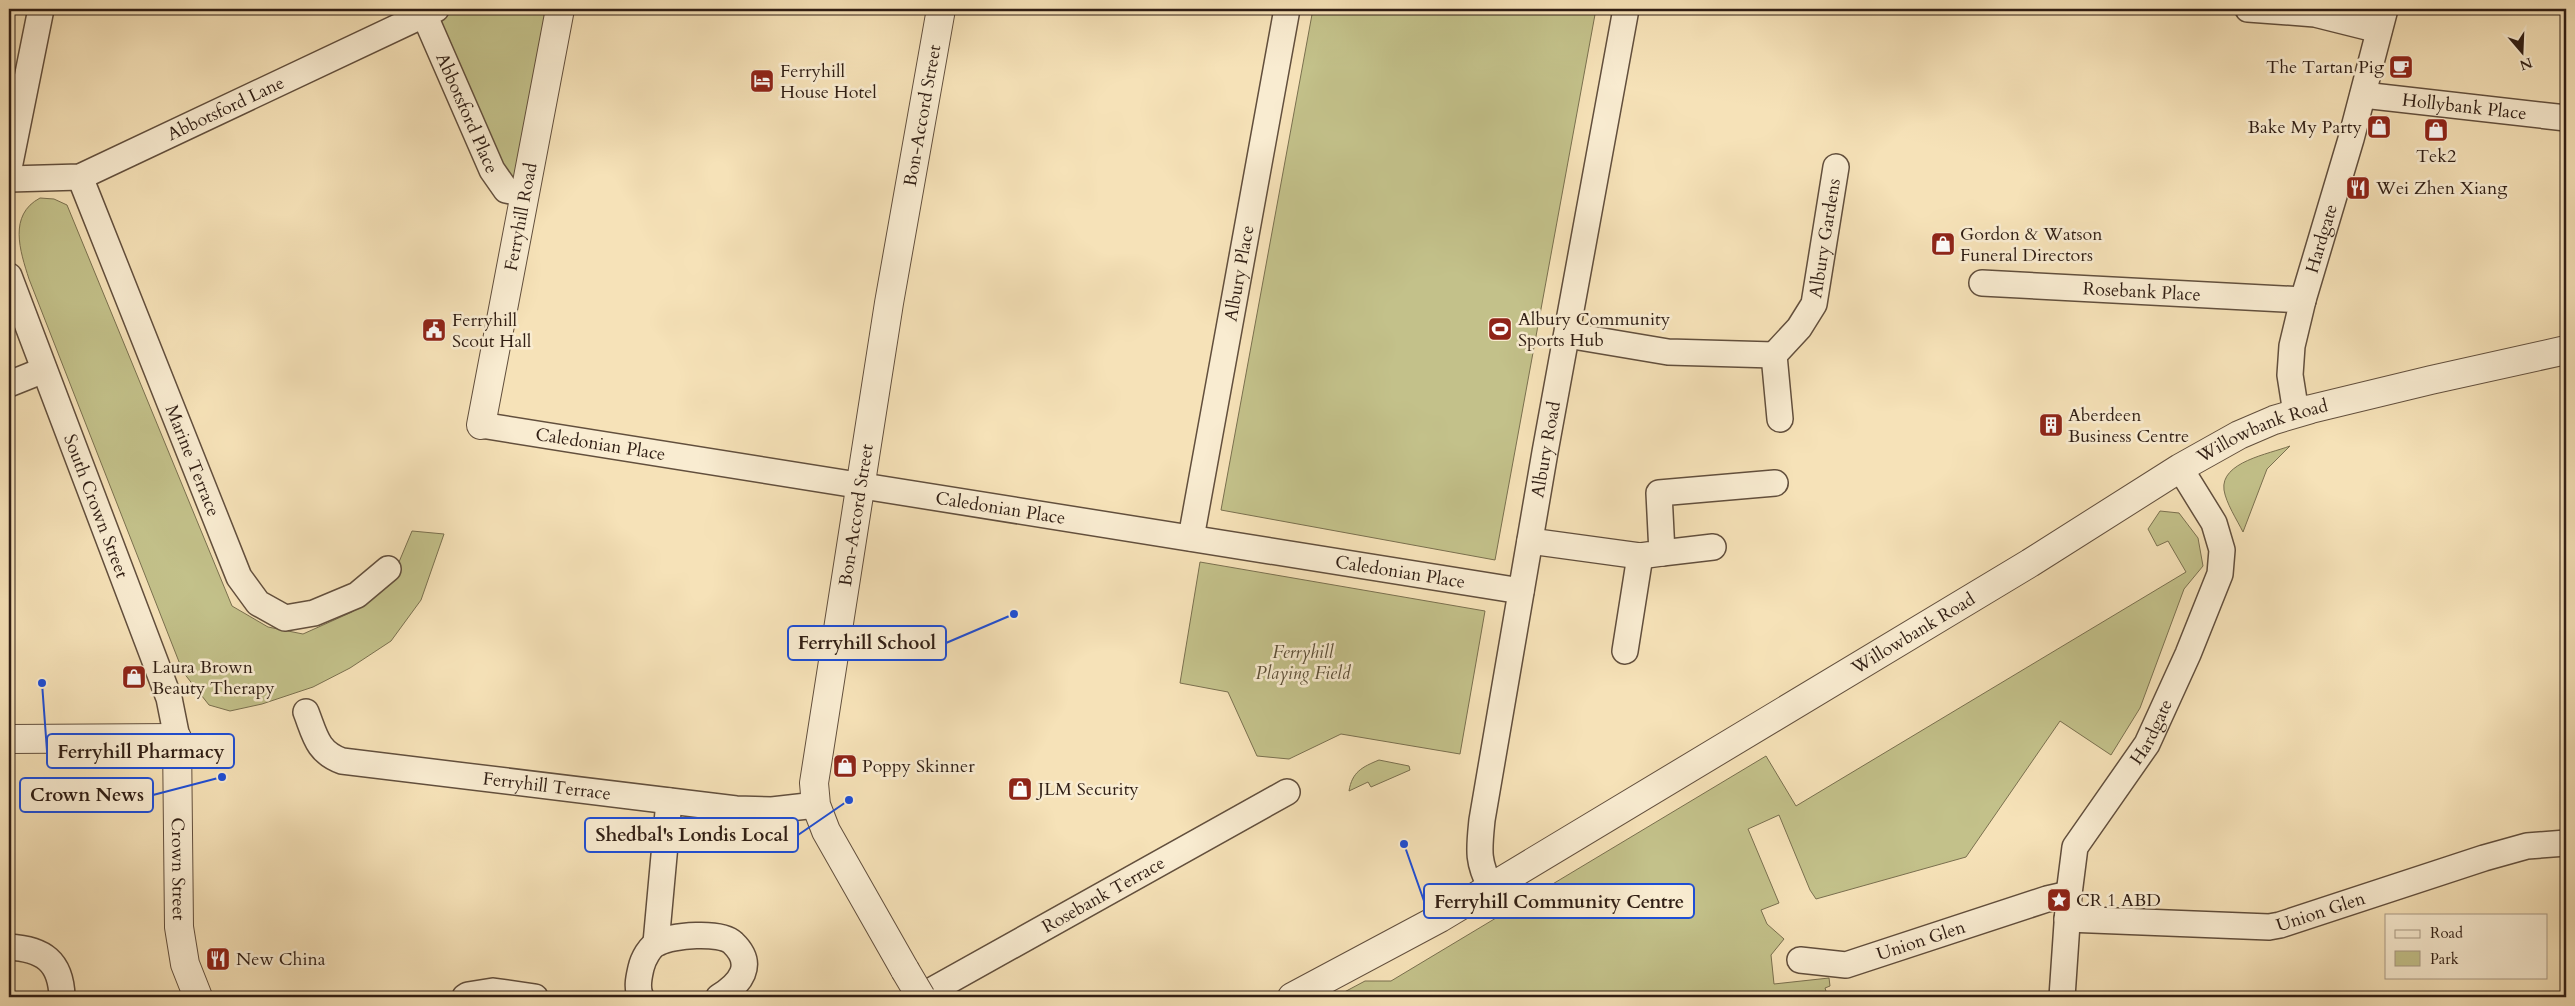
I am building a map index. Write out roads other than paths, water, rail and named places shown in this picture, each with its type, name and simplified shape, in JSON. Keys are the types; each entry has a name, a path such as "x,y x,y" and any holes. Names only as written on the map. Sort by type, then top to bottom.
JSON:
{"street":[{"path":"9,168 41,9"},
{"name":"Ferryhill Road","path":"481,425 560,9"},
{"name":"Bon-Accord Street","path":"920,997 826,831 816,805 814,783 889,303 942,9"},
{"name":"Albury Place","path":"1191,538 1288,9"},
{"name":"Albury Road","path":"1491,888 1481,870 1479,851 1482,820 1521,591 1626,9"},
{"path":"2248,9 2382,19"},
{"name":"Abbotsford Place","path":"430,12 492,170 506,190 525,194"},
{"name":"Abbotsford Lane","path":"9,179 80,177 430,12"},
{"name":"Hardgate","path":"2296,414 2290,361 2302,300 2363,95 2382,19"},
{"name":"Hollybank Place","path":"2363,95 2566,118"},
{"name":"Albury Gardens","path":"1774,355 1799,328 1814,304 1836,167"},
{"name":"Marine Terrace","path":"80,177 239,577 258,603 285,618 314,613 357,595 388,569"},
{"name":"South Crown Street","path":"9,276 169,698 177,738"},
{"name":"Rosebank Place","path":"1982,282 2302,300"},
{"path":"1567,335 1668,352 1774,355 1780,419"},
{"name":"Willowbank Road","path":"1292,997 1397,942 1491,888 2030,563 2180,468 2238,435 2274,420 2296,414 2431,380 2566,350"},
{"path":"9,384 44,370"},
{"name":"Caledonian Place","path":"481,425 1521,591"},
{"name":"Hardgate","path":"2062,997 2069,894 2075,847 2147,744 2188,654 2220,574 2222,550 2214,523 2180,468"},
{"path":"1625,651 1651,554 1659,493 1775,482"},
{"path":"1530,541 1651,554 1713,547"},
{"name":"Ferryhill Terrace","path":"306,712 320,746 328,756 342,761 736,809 772,810 816,805"},
{"path":"9,739 177,738"},
{"name":"Crown Street","path":"177,738 179,927 186,964 198,997"},
{"name":"Rosebank Terrace","path":"920,997 1287,792"},
{"path":"641,997 638,981 643,960 656,943 669,801"},
{"name":"Union Glen","path":"2067,919 2275,926 2484,858 2527,846 2566,843"},
{"name":"Union Glen","path":"1800,960 1846,965 2047,899 2069,894"},
{"path":"656,943 671,938 714,936 732,942 743,958 744,975 737,985 719,997"},
{"path":"9,947 38,951 50,959 57,970 62,985 62,997"},
{"path":"465,997 493,991 535,997"}],"place":[{"name":"The Tartan Pig","path":"2401,67"},
{"name":"Ferryhill House Hotel","path":"762,81"},
{"name":"Bake My Party","path":"2379,127"},
{"name":"Tek2","path":"2436,130"},
{"name":"Wei Zhen Xiang","path":"2358,188"},
{"name":"Gordon & Watson Funeral Directors","path":"1943,244"},
{"name":"Albury Community Sports Hub","path":"1500,329"},
{"name":"Ferryhill Scout Hall","path":"434,330"},
{"name":"Aberdeen Business Centre","path":"2051,425"},
{"name":"Ferryhill School","path":"1014,614"},
{"name":"Laura Brown Beauty Therapy","path":"134,677"},
{"name":"Ferryhill Pharmacy","path":"42,683"},
{"name":"Poppy Skinner","path":"845,766"},
{"name":"Crown News","path":"222,777"},
{"name":"JLM Security","path":"1020,789"},
{"name":"Shedbal's Londis Local","path":"849,800"},
{"name":"Ferryhill Community Centre","path":"1404,844"},
{"name":"CR 1 ABD","path":"2059,900"},
{"name":"New China","path":"218,959"}],"park label":[{"name":"Ferryhill Playing Field","path":"1303,662"}]}
